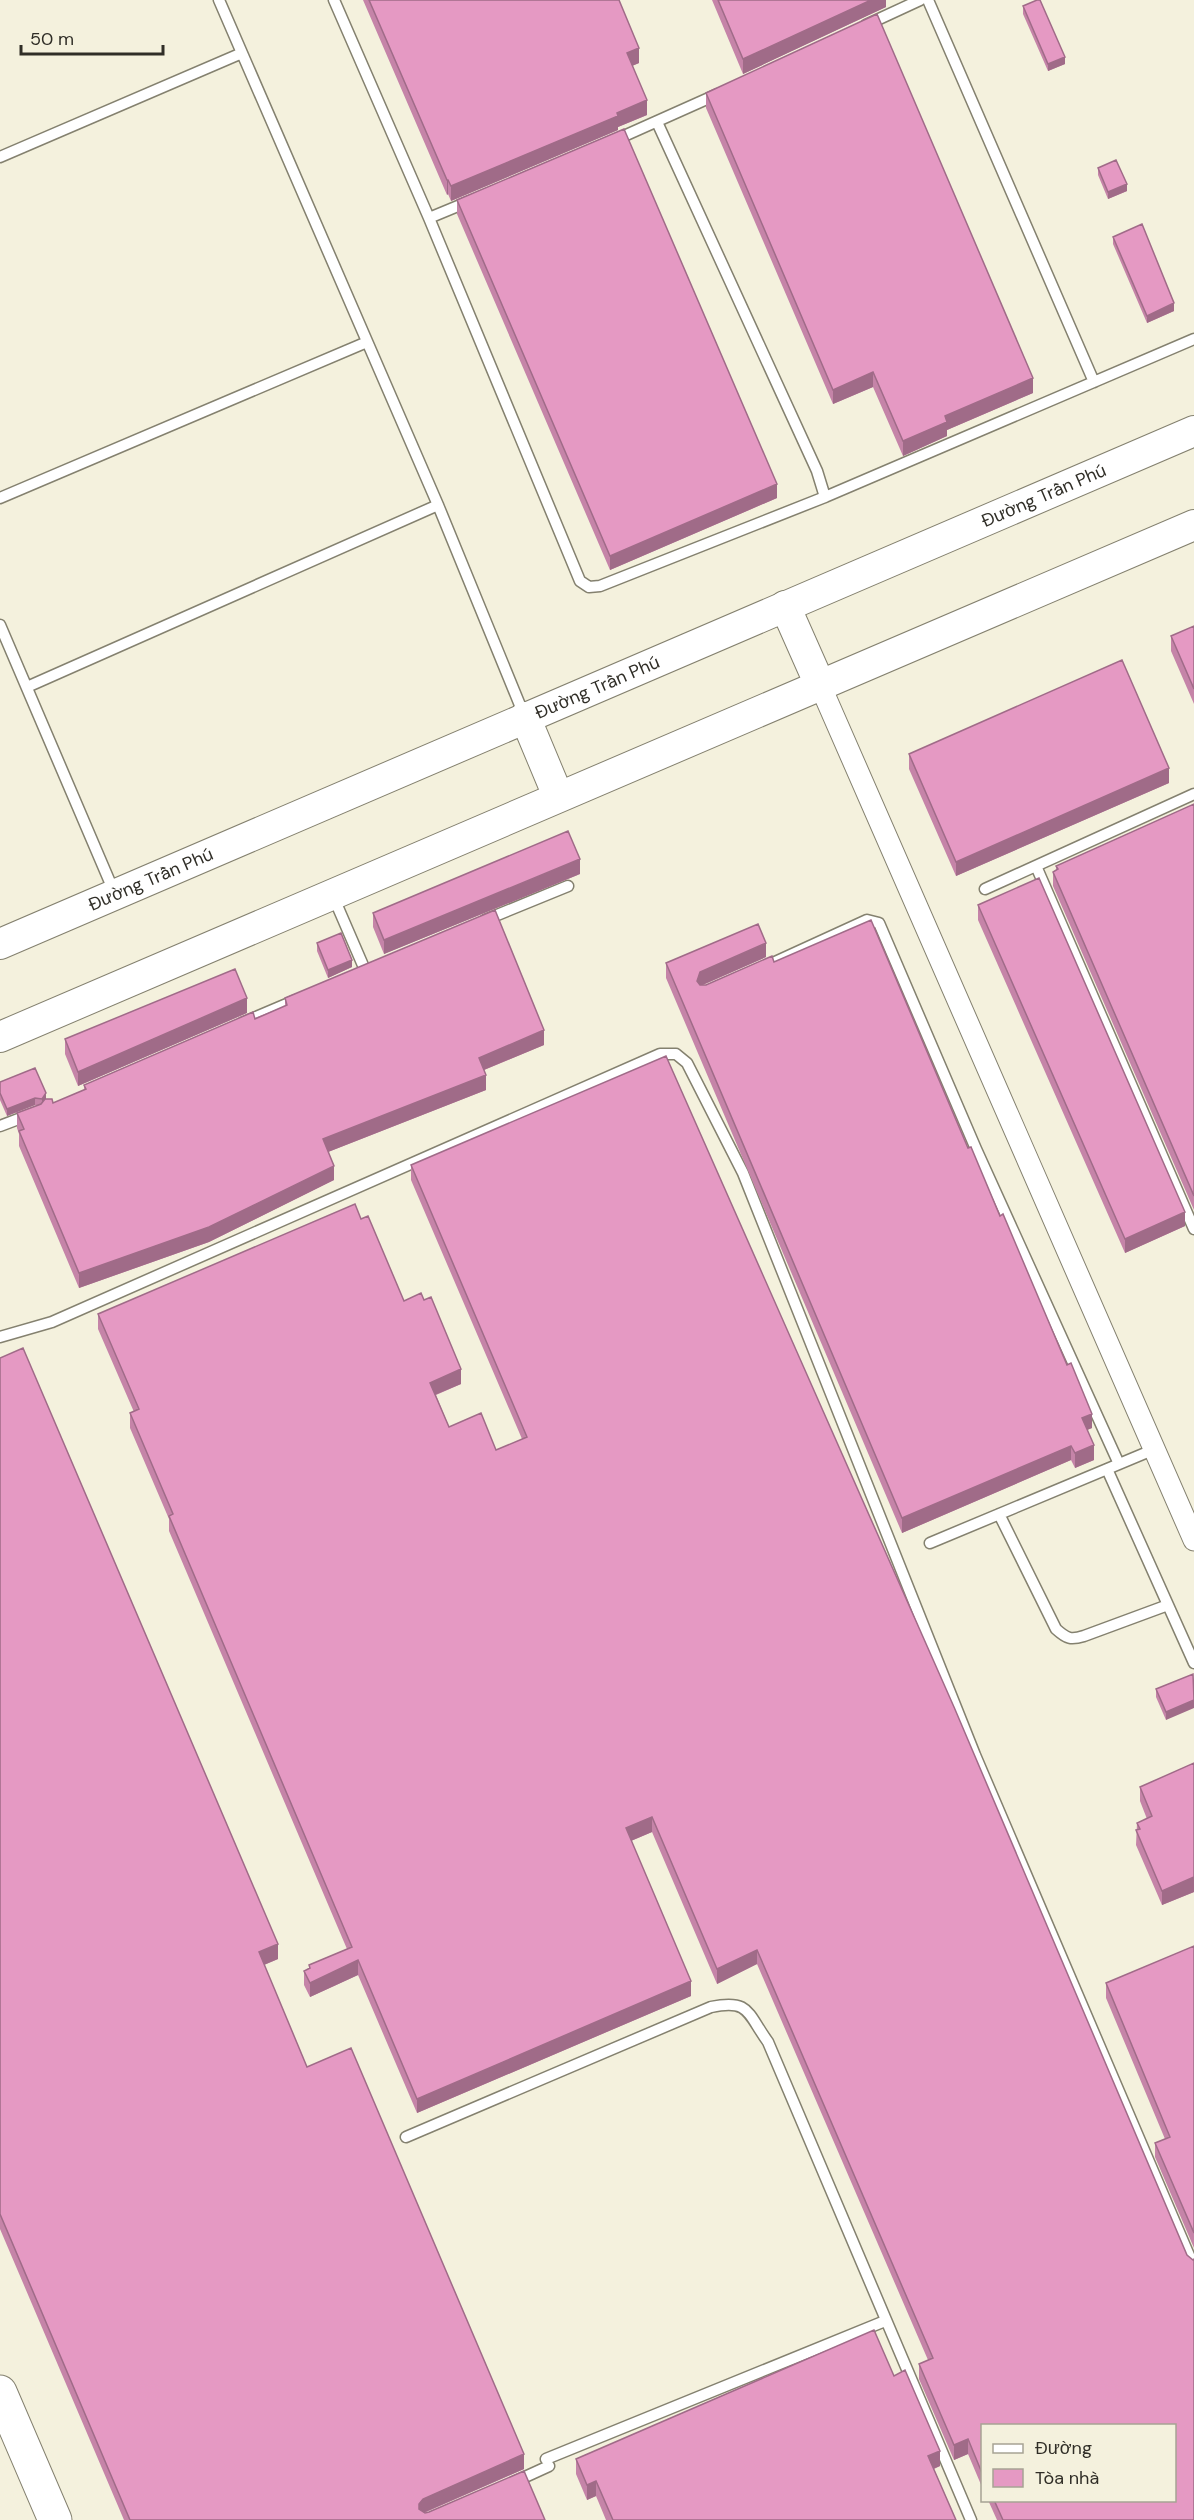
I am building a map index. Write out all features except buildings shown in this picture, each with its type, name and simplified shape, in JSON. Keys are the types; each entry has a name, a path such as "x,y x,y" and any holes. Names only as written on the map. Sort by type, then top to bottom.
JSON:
{"main road":[{"name":"Đường Trần Phú","path":"0,944 1194,431"},
{"path":"0,1037 1194,525"},
{"path":"785,606 820,685"},
{"path":"525,717 558,796"},
{"path":"0,2392 55,2520"}],"street":[{"path":"820,685 1194,1540"}],"lane":[{"path":"219,0 438,505 525,717"},
{"path":"334,0 429,218 580,581 589,587 600,586 825,497 1194,339"},
{"path":"857,29 920,0"},
{"path":"928,0 1094,382"},
{"path":"0,157 242,53"},
{"path":"603,145 731,88"},
{"path":"657,122 817,471 825,497"},
{"path":"429,218 483,195"},
{"path":"0,498 367,342"},
{"path":"27,687 438,505"},
{"path":"0,625 115,894"},
{"path":"986,889 1194,794"},
{"path":"1036,866 1194,1229"},
{"path":"472,926 568,886"},
{"path":"332,894 371,968 354,974"},
{"path":"759,969 867,920 879,923 976,1149 1119,1464"},
{"path":"234,1027 311,993"},
{"path":"0,1337 52,1322 660,1054 676,1054 687,1063 743,1173 975,1755 1194,2267"},
{"path":"0,1125 38,1112"},
{"path":"930,1543 1155,1449"},
{"path":"1107,1469 1194,1663"},
{"path":"999,1514 1056,1629 1066,1638 1073,1640 1168,1605"},
{"path":"406,2137 711,2007 732,2003 743,2006 768,2042 971,2520"},
{"path":"508,2484 548,2463 885,2321"}]}
